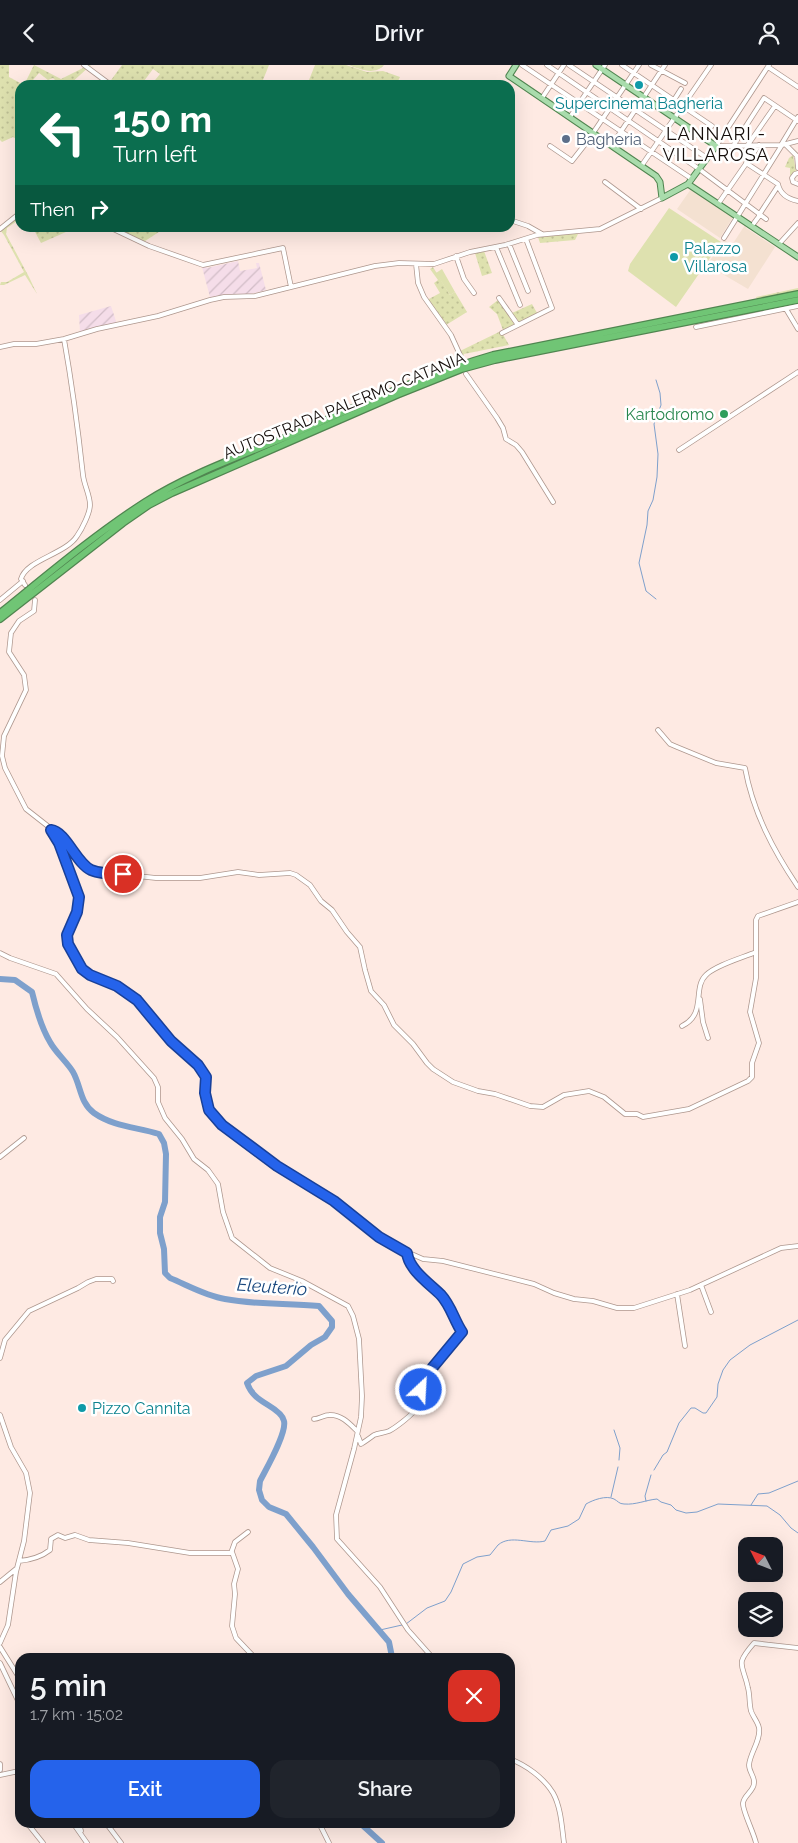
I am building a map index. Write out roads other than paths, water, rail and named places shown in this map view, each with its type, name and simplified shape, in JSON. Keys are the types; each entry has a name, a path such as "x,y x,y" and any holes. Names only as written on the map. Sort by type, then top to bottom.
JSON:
{"highway":[{"name":"AUTOSTRADA PALERMO-CATANIA","path":"0,613 126,515 165,491 221,464 418,381 459,365 493,355 798,295"},
{"name":"AUTOSTRADA PALERMO-CATANIA","path":"0,619 149,505 194,482 462,369 495,360 798,300"}],"main road":[{"path":"516,65 509,76 570,117 591,135 612,145 656,176 663,183 662,198"},
{"path":"596,65 603,67 625,85 716,146 690,182 662,198"},
{"path":"690,182 718,204 798,257"}],"street":[{"path":"84,65 104,80"},
{"path":"522,65 651,152 690,182"},
{"path":"547,65 699,169 766,219"},
{"path":"542,98 564,65"},
{"path":"569,65 707,158"},
{"path":"622,65 712,126"},
{"path":"550,146 572,161 639,65"},
{"path":"651,65 684,83"},
{"path":"612,145 665,65"},
{"path":"642,165 711,65"},
{"path":"716,146 769,66 798,87"},
{"path":"570,117 603,67"},
{"path":"674,100 681,89"},
{"path":"724,238 783,145 797,119 764,98 733,145"},
{"path":"747,146 775,105"},
{"path":"716,146 783,145 797,140"},
{"path":"718,204 759,145"},
{"path":"783,145 797,154 798,168"},
{"path":"746,163 778,185 779,191 798,201"},
{"path":"798,173 793,175 792,178 795,183 798,183"},
{"path":"605,182 641,209"},
{"path":"754,223 778,185"},
{"path":"0,347 64,339 97,329 158,316 210,300 224,297 256,296 375,266 399,263 434,264 456,256 509,244 542,234 600,229 662,198"},
{"path":"0,229 15,217"},
{"path":"515,222 542,234"},
{"path":"779,244 797,225"},
{"path":"119,232 148,246 203,265 283,248 291,287"},
{"path":"502,333 552,308 526,239"},
{"path":"509,244 528,291"},
{"path":"496,247 520,305"},
{"path":"456,256 464,279 474,293"},
{"path":"416,263 418,283 424,297 451,335 462,357"},
{"path":"499,298 518,325"},
{"path":"696,327 798,306"},
{"path":"786,309 798,329"},
{"path":"0,600 24,583 23,573 27,569 46,559 77,537 90,509 83,478 77,414 64,339"},
{"path":"678,450 798,372"},
{"path":"466,374 498,418 506,439 516,445 522,452 553,502"},
{"path":"35,600 34,611 19,621 11,633 9,652 24,675 26,690 4,736 2,756 5,768 26,809 60,835 89,869 100,872 156,878 200,878 238,872 259,875 290,873 296,875 310,885 360,947 364,970 371,991 384,1005 394,1025 413,1044 427,1063 453,1082 538,1108 552,1103 564,1095 589,1091 604,1097 625,1114 637,1114 643,1117 690,1109 748,1081 752,1077 752,1063 759,1043 750,1012 756,978 756,920 758,916 798,902"},
{"path":"658,730 670,744 716,763 745,768 748,789 764,829 782,863 798,887"},
{"path":"51,830 59,843 79,897 77,912 67,935 68,944 82,969 90,975 117,986 137,1000 171,1041 198,1065 206,1077 205,1093 209,1110 222,1125 277,1166 334,1201 379,1237 407,1253 424,1259 442,1261 527,1282 574,1299 593,1301 617,1308 634,1308 701,1285 774,1251 798,1246"},
{"path":"682,1026 692,1019 696,1012 702,980 705,975 715,968 756,952"},
{"path":"0,953 56,973 87,1009 117,1037 154,1078 158,1087 158,1102 165,1118 182,1139 194,1159 208,1170 218,1185 223,1212 232,1238 270,1268 302,1281 348,1306 353,1316 359,1339 363,1385 361,1417 336,1515 337,1539 380,1587 404,1624 429,1653"},
{"path":"699,997 708,1038"},
{"path":"0,1157 24,1138"},
{"path":"314,1419 329,1415 343,1419 357,1432 361,1443 364,1443 374,1435 388,1431 414,1412 421,1390 420,1384 423,1379 462,1332 442,1295 418,1274 407,1253"},
{"path":"0,1358 5,1340 29,1311 78,1288 88,1281 96,1279 112,1279 113,1281"},
{"path":"701,1285 711,1312"},
{"path":"678,1294 685,1346"},
{"path":"0,1415 14,1454 26,1473 30,1493 24,1541 16,1569 8,1625 0,1645 15,1670"},
{"path":"19,1561 41,1556 50,1550 51,1539 58,1535 65,1538 75,1535 89,1540 128,1543 190,1553 230,1553 235,1542 248,1532"},
{"path":"231,1551 238,1569 234,1584 232,1627 236,1638 250,1653"},
{"path":"0,1582 16,1569"},
{"path":"756,1843 743,1803 745,1797 754,1787 749,1766 759,1734 759,1728 751,1711 748,1688 740,1664 754,1643 798,1648"},
{"path":"0,1663 15,1694"},
{"path":"515,1762 530,1769 554,1794 562,1823 564,1843"},
{"path":"0,1764 0,1770"},
{"path":"0,1775 15,1772"},
{"path":"31,1828 43,1843"},
{"path":"78,1828 81,1831"},
{"path":"80,1828 87,1843"},
{"path":"110,1828 121,1843"},
{"path":"322,1828 329,1843"}],"waterway":[{"path":"656,380 661,405 654,424 658,454 657,477 653,500 648,511 639,563 646,591 656,599"},
{"name":"Eleuterio","path":"0,979 15,980 32,992 39,1018 47,1036 55,1050 76,1077 83,1099 89,1109 110,1121 159,1134 164,1143 166,1154 165,1202 160,1217 165,1273 170,1278 218,1298 248,1302 319,1306 332,1321 332,1327 325,1337 311,1345 286,1366 256,1376 247,1383 255,1396 278,1411 284,1421 282,1434 260,1481 259,1490 262,1500 269,1507 286,1514 313,1547 348,1594 389,1642 391,1653"},
{"path":"654,1470 667,1452 679,1423 691,1408 706,1413 717,1397 718,1384 723,1370 730,1360 750,1345 798,1320"},
{"path":"614,1430 620,1448 619,1460"},
{"path":"611,1497 618,1467"},
{"path":"646,1501 645,1496 651,1475"},
{"path":"751,1505 758,1494 769,1493 798,1481"},
{"path":"406,1624 427,1608 445,1601 463,1564 477,1557 490,1555 498,1545 509,1540 545,1541 551,1530 568,1526 579,1519 586,1504 600,1499 611,1498 621,1504 657,1499 671,1505 676,1510 686,1513 697,1512 718,1504 767,1506 780,1515 798,1533"},
{"path":"380,1630 402,1625"},
{"name":"Eleuterio","path":"366,1828 382,1843"}],"place":[{"name":"Supercinema Bagheria","path":"639,85"},
{"name":"Bagheria","path":"566,139"},
{"name":"Palazzo Villarosa","path":"674,257"},
{"name":"Kartodromo","path":"724,414"},
{"name":"Pizzo Cannita","path":"82,1408"}],"district":[{"name":"LANNARI - VILLAROSA","path":"716,144"}]}
